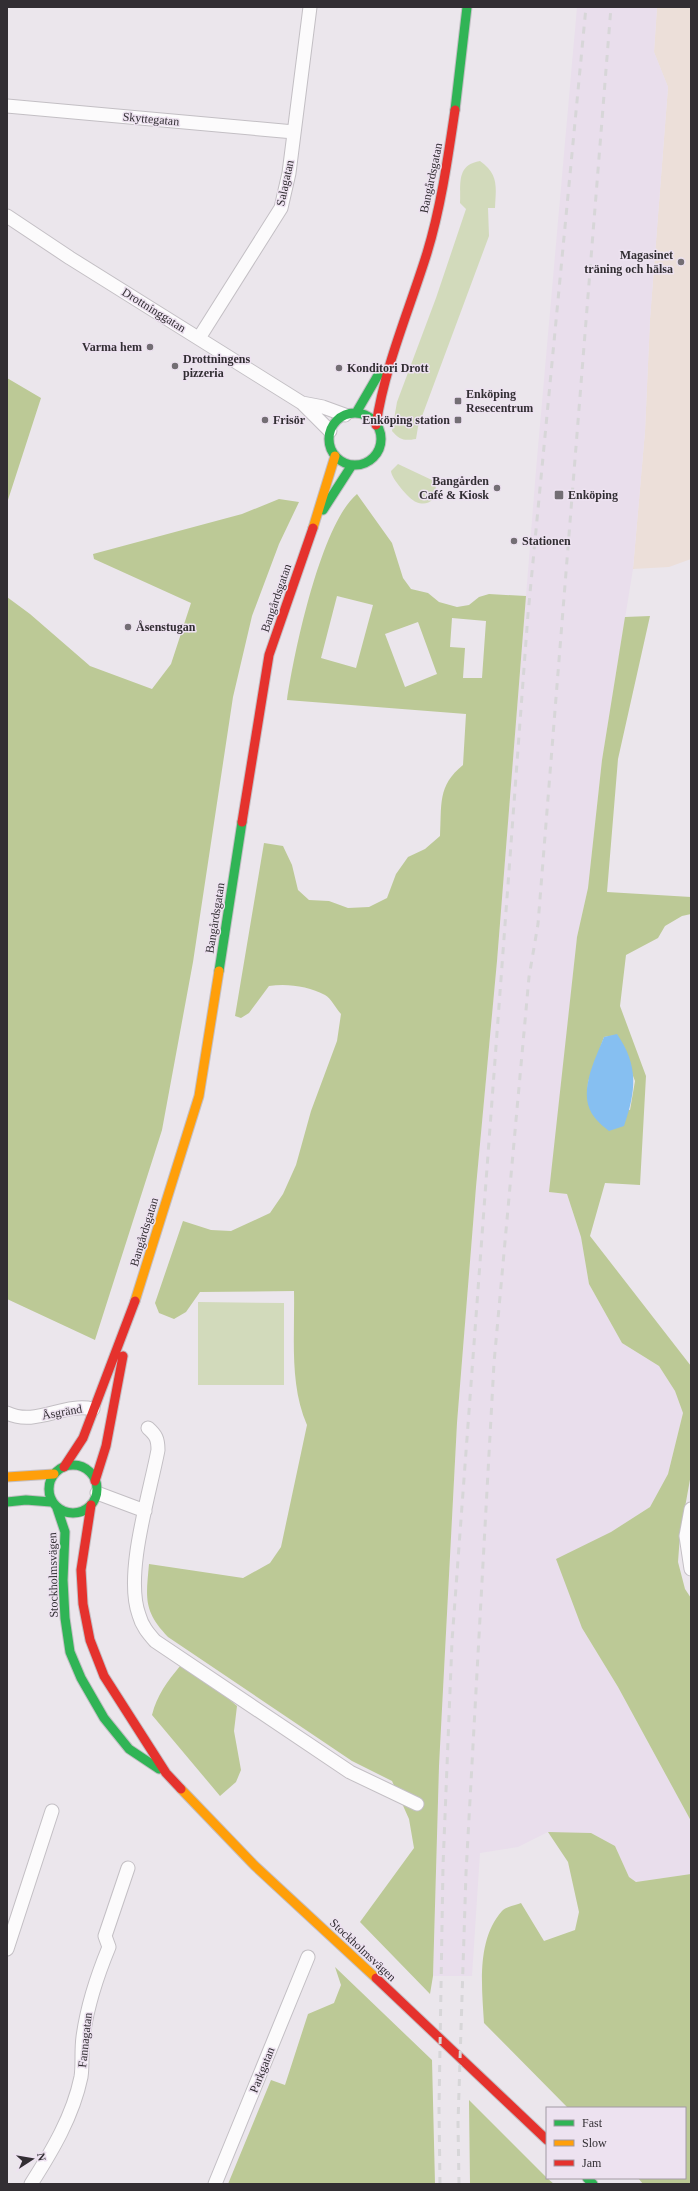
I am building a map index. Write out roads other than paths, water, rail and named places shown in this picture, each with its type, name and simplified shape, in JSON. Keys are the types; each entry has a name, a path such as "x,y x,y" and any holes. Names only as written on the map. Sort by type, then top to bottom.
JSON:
{"main road":[{"name":"Bangårdsgatan","path":"376,424 393,347 431,235 458,99 467,7"},
{"name":"Bangårdsgatan","path":"351,414 393,347"},
{"path":"351,414 370,418 376,424 380,433 378,450 372,459 364,464 352,465 343,463 335,456 330,448 330,431 338,419 351,414"},
{"name":"Bangårdsgatan","path":"64,1467 83,1438 130,1316 199,1096 269,655 315,522 335,456"},
{"name":"Bangårdsgatan","path":"315,522 352,465"},
{"name":"Bangårdsgatan","path":"94,1493 106,1446 130,1316"},
{"path":"7,1477 54,1474 64,1467 76,1465 88,1471 94,1493 81,1512 69,1513 54,1505 26,1500 7,1502"},
{"path":"54,1474 49,1486 54,1505"},
{"name":"Stockholmsvägen","path":"94,1493 81,1570 83,1604 90,1640 104,1676 166,1773 254,1865 307,1913 546,2139"},
{"name":"Stockholmsvägen","path":"54,1505 66,1532 63,1580 65,1618 70,1652 81,1678 104,1718 129,1749 166,1773"}],"street":[{"name":"Salagatan","path":"199,338 281,208 289,173 310,7"},
{"name":"Skyttegatan","path":"7,106 294,132"},
{"name":"Drottninggatan","path":"7,216 70,258 302,402 330,431"},
{"name":"Drottninggatan","path":"302,402 351,414"},
{"name":"Åsgränd","path":"7,1413 17,1418 44,1417 78,1408 94,1409"},
{"path":"148,1428 155,1434 158,1441 158,1450 145,1511 136,1569 136,1599 138,1614 144,1628 155,1641 350,1772 417,1804"},
{"path":"94,1493 145,1511"},
{"path":"691,1509 686,1536 691,1569"},
{"path":"7,1949 52,1811"},
{"name":"Fannagatan","path":"31,2184 54,2147 76,2095 81,2077 83,2038 89,2002 109,1947 105,1936 128,1868"},
{"name":"Parkgatan","path":"215,2184 308,1957"}],"water":[{"path":"617,1034 629,1057 632,1068 633,1090 624,1126 609,1131 595,1118 590,1109 587,1099 587,1088 592,1067 604,1037"}],"railway":[{"path":"440,2184 439,2108 443,1866 452,1641 528,614 586,7"},
{"path":"459,2184 458,2123 466,1873 494,1363 529,977 538,924 611,7"}],"place":[{"name":"Magasinet träning och hälsa","path":"681,262"},
{"name":"Varma hem","path":"150,347"},
{"name":"Drottningens pizzeria","path":"175,366"},
{"name":"Konditori Drott","path":"339,368"},
{"name":"Enköping Resecentrum","path":"458,401"},
{"name":"Frisör","path":"265,420"},
{"name":"Enköping station","path":"458,420"},
{"name":"Bangården Café & Kiosk","path":"497,488"},
{"name":"Enköping","path":"559,495"},
{"name":"Stationen","path":"514,541"},
{"name":"Åsenstugan","path":"128,627"}]}
